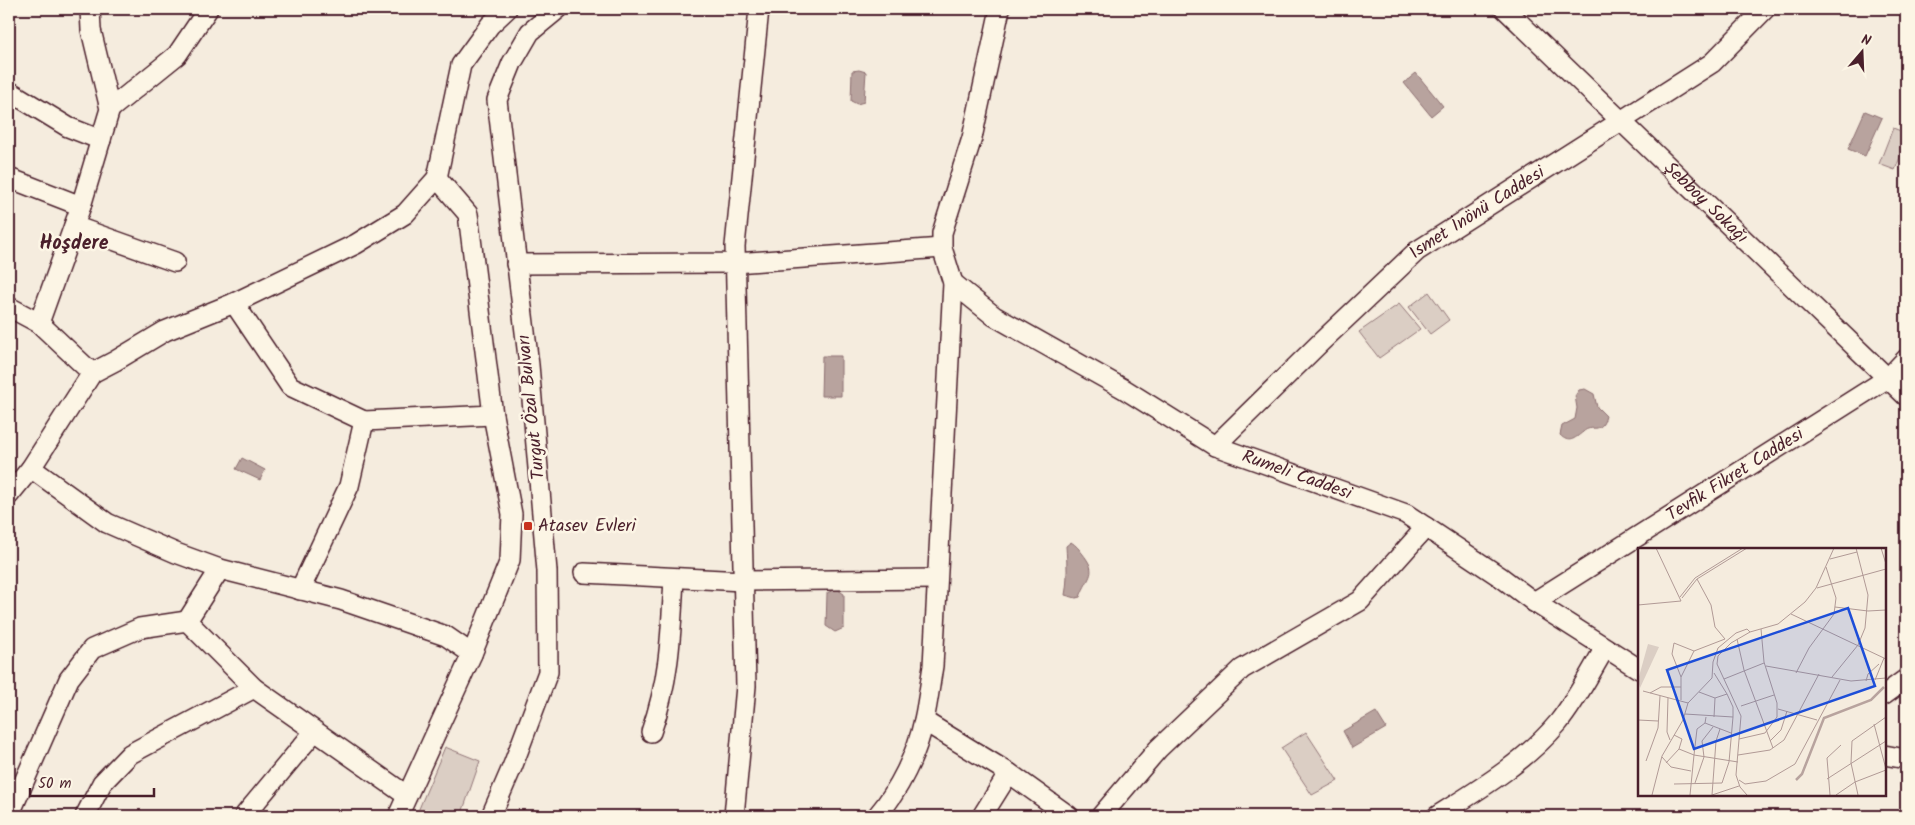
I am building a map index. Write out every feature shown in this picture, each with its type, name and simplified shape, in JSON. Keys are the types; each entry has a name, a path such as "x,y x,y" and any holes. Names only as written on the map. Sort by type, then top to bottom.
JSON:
{"street":[{"path":"39,323 81,206 110,109 91,30 90,9"},
{"path":"110,109 177,55 208,9"},
{"path":"9,495 31,468 92,373 165,331 234,303 356,244 405,214 437,178 461,65 490,25 507,9"},
{"name":"Turgut Özal Bulvarı","path":"491,816 513,766 548,672 548,571 529,365 497,100 512,63 530,32 558,9"},
{"path":"734,816 746,686 735,246 759,9"},
{"path":"877,816 890,800 911,758 924,721 933,666 953,283 942,248 942,233 972,138 1000,9"},
{"name":"Şebboy Sokağı","path":"1505,9 1906,396"},
{"name":"İsmet İnönü Caddesi","path":"1215,446 1417,251 1712,63 1765,9"},
{"path":"9,91 68,126 101,140"},
{"path":"9,178 81,206"},
{"path":"398,816 472,654 510,560 512,514 493,415 468,214 437,178"},
{"path":"74,226 175,262"},
{"path":"516,264 735,263 942,248"},
{"name":"Rumeli Caddesi","path":"953,283 994,316 1124,389 1215,446 1406,514 1502,578 1534,602 1638,669"},
{"path":"234,303 290,386 364,421 493,415"},
{"path":"9,307 39,323 92,373"},
{"name":"Tevfik Fikret Caddesi","path":"1534,602 1888,378 1906,359"},
{"path":"300,590 349,486 364,421"},
{"path":"31,468 107,523 176,553 220,569 341,600 446,636 472,654"},
{"path":"1101,816 1158,749 1242,669 1360,601 1426,527"},
{"path":"9,816 69,679 92,649 140,628 186,621 220,569"},
{"path":"584,573 744,581 937,580"},
{"path":"651,732 661,702 668,670 674,578"},
{"path":"186,621 254,688 406,796"},
{"path":"1437,816 1500,776 1538,744 1559,722 1605,648"},
{"path":"1885,693 1906,679"},
{"path":"85,816 102,783 130,754 254,688"},
{"path":"924,721 1009,772 1069,816"},
{"path":"244,816 314,732"},
{"path":"1885,755 1906,759"},
{"path":"982,816 1009,772"}],"shaded area":[{"path":"852,71 866,72 864,102 857,104 851,101"},
{"path":"1416,73 1443,106 1431,116 1404,83"},
{"path":"1865,111 1882,118 1865,156 1848,149"},
{"path":"1893,128 1906,133 1906,142 1895,170 1879,164"},
{"path":"1429,292 1449,320 1430,334 1409,307"},
{"path":"1399,304 1420,329 1379,358 1359,332"},
{"path":"822,356 841,356 841,396 821,396"},
{"path":"1585,389 1594,394 1597,407 1606,416 1604,422 1602,426 1586,430 1569,440 1563,438 1560,435 1562,426 1575,419 1577,408 1575,396 1579,390"},
{"path":"242,458 265,470 260,480 236,469"},
{"path":"1071,542 1087,560 1091,570 1089,579 1080,597 1076,598 1065,595 1067,577 1066,546"},
{"path":"834,590 844,594 844,628 835,632 826,626 827,593"},
{"path":"1376,712 1386,728 1352,748 1343,731"},
{"path":"1306,732 1338,781 1312,795 1281,748"},
{"path":"445,747 480,761 461,816 416,816"}],"place":[{"name":"Atasev Evleri","path":"528,526"}],"district":[{"name":"Hoşdere","path":"74,244"}]}
